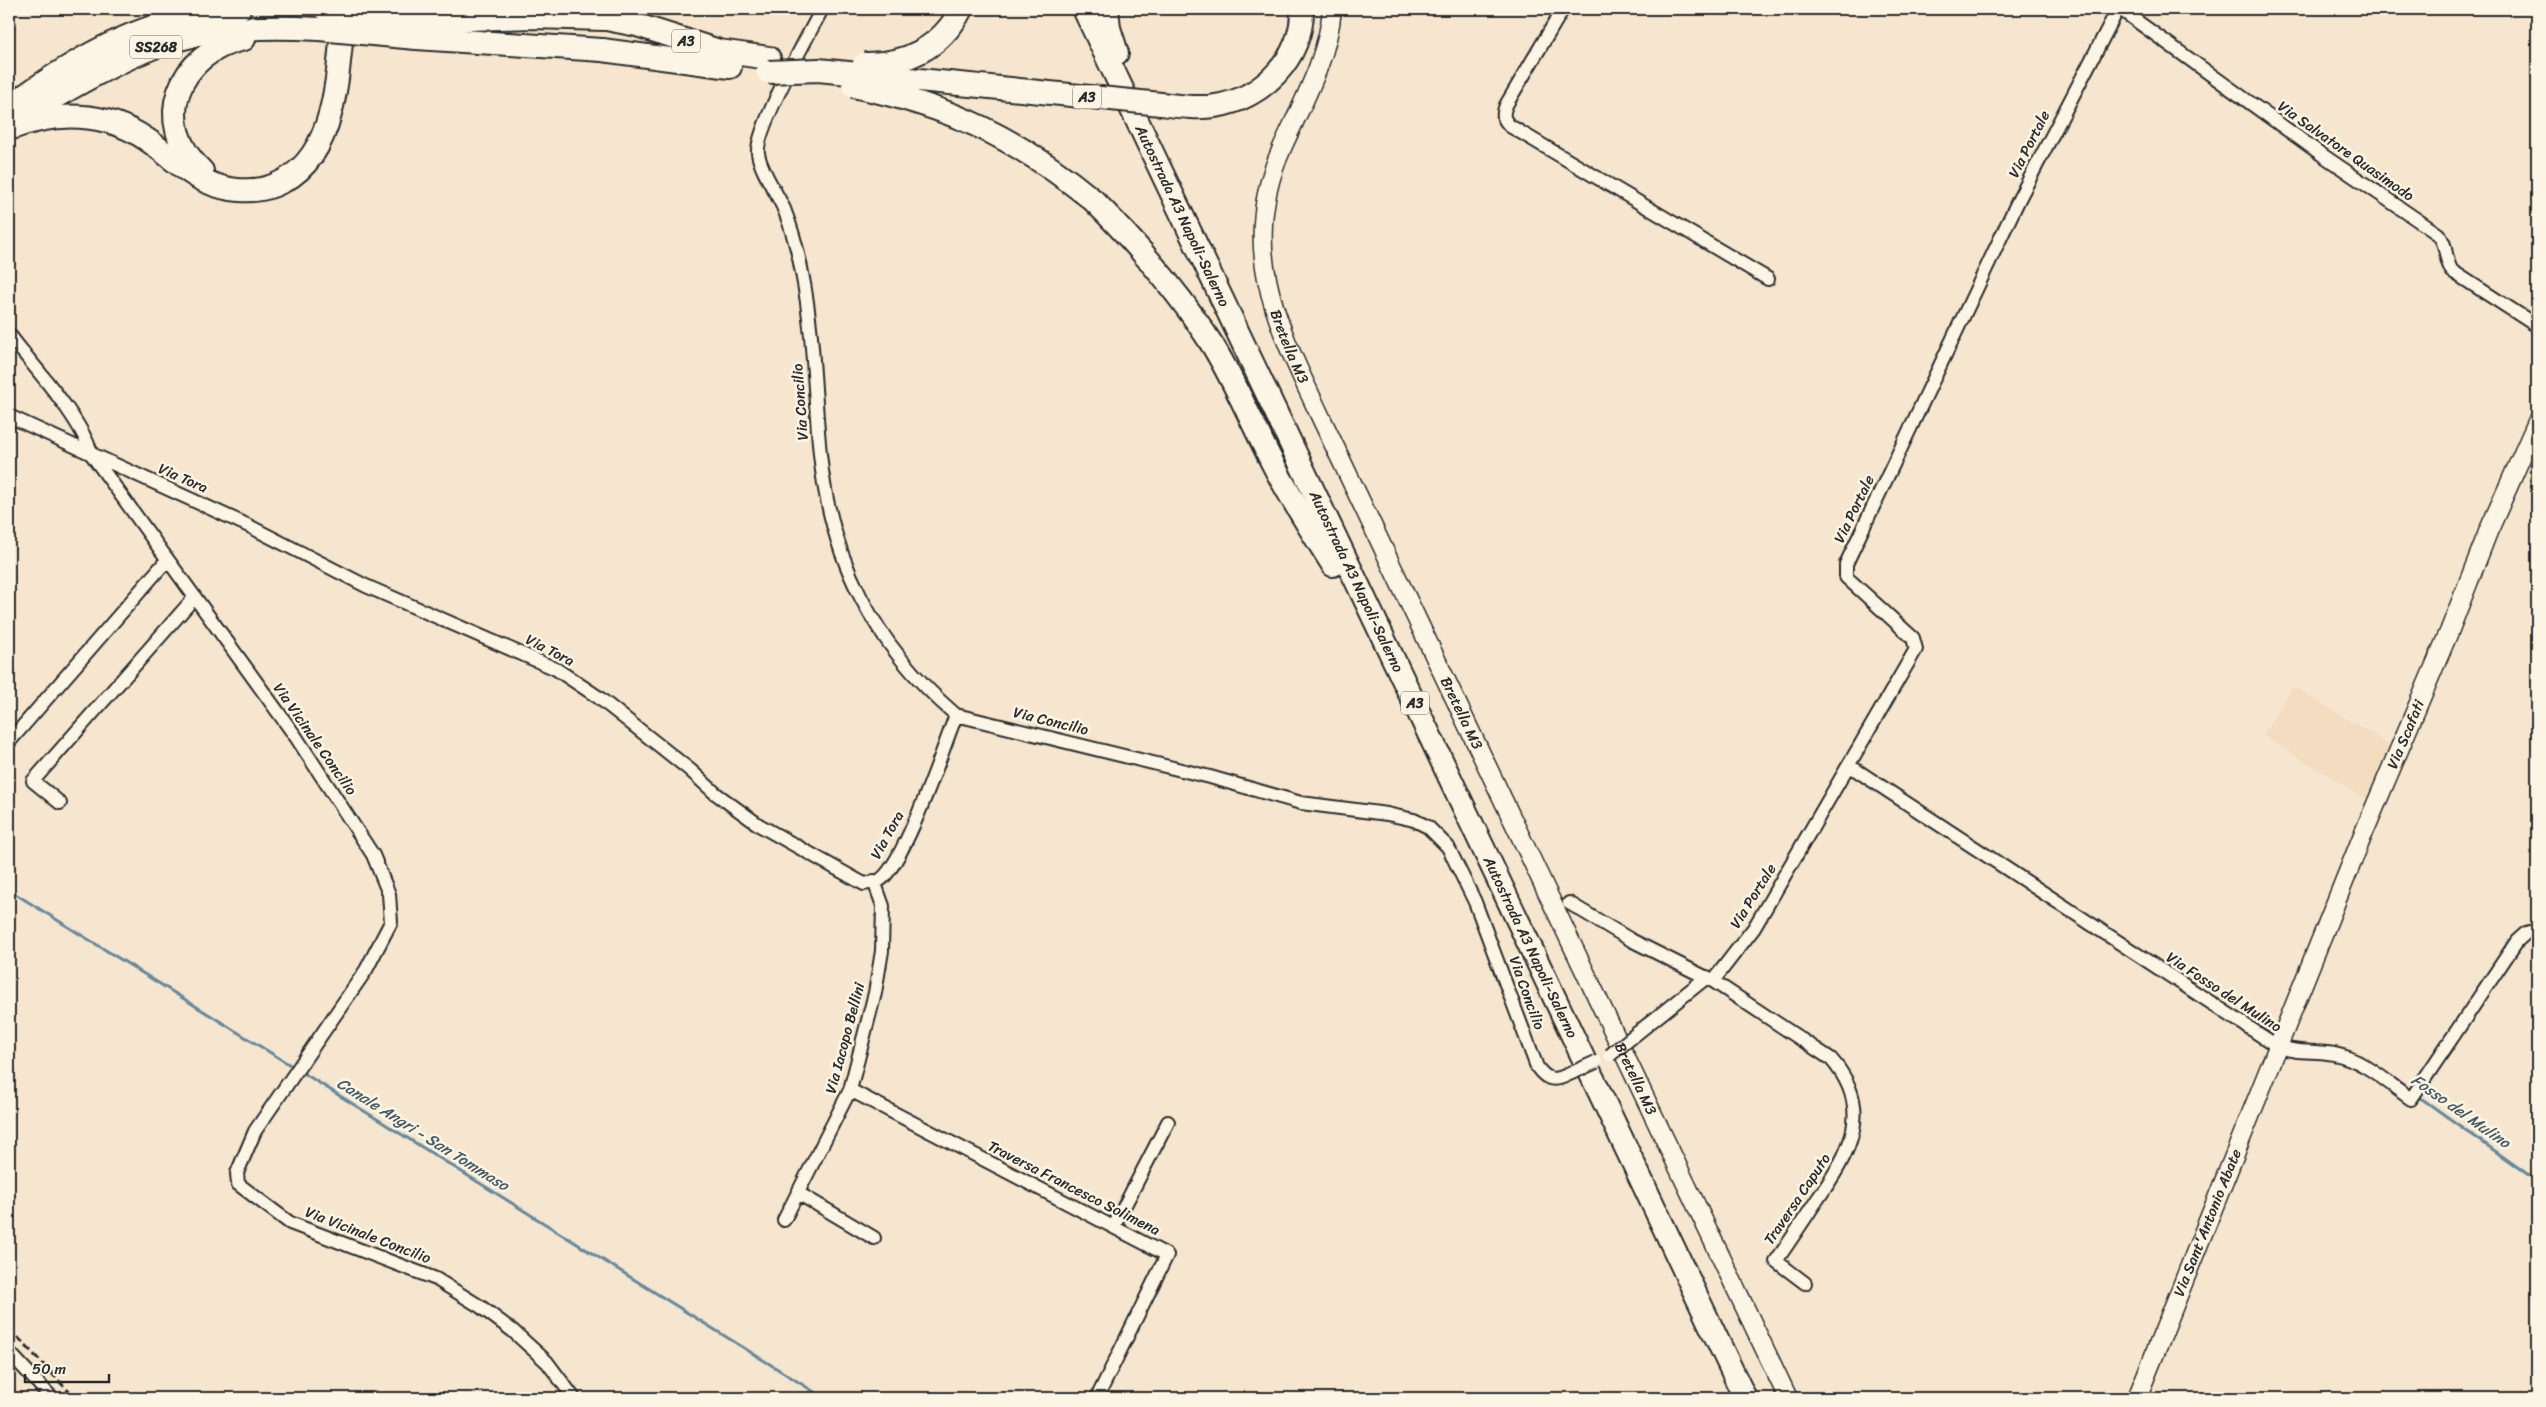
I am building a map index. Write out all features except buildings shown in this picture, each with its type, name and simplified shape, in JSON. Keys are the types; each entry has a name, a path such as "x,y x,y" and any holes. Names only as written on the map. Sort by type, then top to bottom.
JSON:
{"highway":[{"name":"SS268","path":"9,107 44,81 131,28 185,9"},
{"name":"SS268","path":"87,55 147,28 194,15 239,9"},
{"path":"9,129 64,116 79,116 106,121 132,130 193,175 206,182 238,190 268,188 296,173 312,156 328,119 345,9"},
{"path":"547,9 604,19"},
{"name":"A3","path":"769,65 893,62 911,56 937,41 948,30 961,9"},
{"name":"Autostrada A3 Napoli-Salerno","path":"1068,9 1729,1398"},
{"name":"Autostrada A3 Napoli-Salerno","path":"1084,9 1746,1398"},
{"name":"A3","path":"1107,9 1109,28 1116,52 1146,116 1181,213"},
{"name":"A3","path":"602,50 1161,104 1214,106 1251,95 1280,70 1298,37 1302,9"},
{"name":"SS268","path":"9,124 115,66 156,46 215,32 322,19 438,20 533,17 604,19"},
{"name":"SS268","path":"222,186 199,168 187,153 179,136 176,108 182,82 199,58 221,45 248,38 283,37 322,19 416,38 602,50"},
{"name":"A3","path":"604,19 637,25 769,65 889,93 967,120 1040,160 1093,200 1135,242 1208,338 1234,384 1274,466 1333,566"}],"street":[{"name":"Via Concilio","path":"822,9 776,98 759,142 758,153 784,210 802,272 810,325 820,454 832,523 845,562 865,608 878,629 930,690 956,715 1210,777 1301,802 1387,814 1414,820 1428,827 1448,847 1475,902 1537,1067 1549,1079 1556,1080 1610,1054 1710,979"},
{"name":"Bretella M3","path":"1332,9 1327,40 1318,68 1281,149 1266,204 1263,255 1272,307 1323,422 1788,1398"},
{"path":"1564,9 1506,105 1503,113 1504,120 1510,126 1768,279"},
{"name":"Via Salvatore Quasimodo","path":"2119,9 2320,154 2438,234 2446,247 2448,264 2452,271 2537,326"},
{"name":"Via Portale","path":"1710,979 1754,928 1914,655 1916,643 1908,632 1854,586 1846,577 1846,564 2019,199 2119,9"},
{"name":"Via Vicinale Concilio","path":"9,334 70,414 88,441 92,455 296,737 373,855 389,894 391,922 366,970 255,1131 237,1173 238,1184 290,1223 436,1279 481,1307 514,1331 547,1362 574,1398"},
{"name":"Via Tora","path":"9,416 249,526 366,586 556,669 598,698 690,770 715,793 759,825 864,884 880,880 898,857 923,803 956,715"},
{"name":"Via Scafati","path":"2277,1046 2449,632 2488,532 2537,422"},
{"path":"9,742 167,560"},
{"path":"60,803 33,781 194,598"},
{"name":"Via Fosso del Mulino","path":"1850,766 2277,1046 2292,1052 2334,1054 2360,1063 2411,1099 2517,941 2526,933 2537,930"},
{"name":"Via Iacopo Bellini","path":"784,1220 850,1090 875,993 882,951 883,906 874,881"},
{"path":"1569,903 1631,940 1710,979"},
{"name":"Traversa Caputo","path":"1710,979 1831,1059 1850,1086 1855,1118 1854,1132 1845,1157 1776,1261 1805,1283"},
{"name":"Via Sant'Antonio Abate","path":"2137,1398 2277,1046"},
{"name":"Traversa Francesco Solimena","path":"850,1090 1167,1255 1097,1398"},
{"path":"1114,1226 1168,1122"},
{"path":"798,1194 874,1238"},
{"path":"9,1352 52,1398"}],"shaded area":[{"path":"2293,686 2393,747 2371,802 2263,735"}],"waterway":[{"name":"Canale Angri - San Tommaso","path":"9,890 295,1068"},
{"name":"Canale Angri - San Tommaso","path":"300,1071 824,1398"},
{"name":"Fosso del Mulino","path":"2418,1096 2537,1181"}],"railway":[{"path":"9,1328 75,1398"}]}
